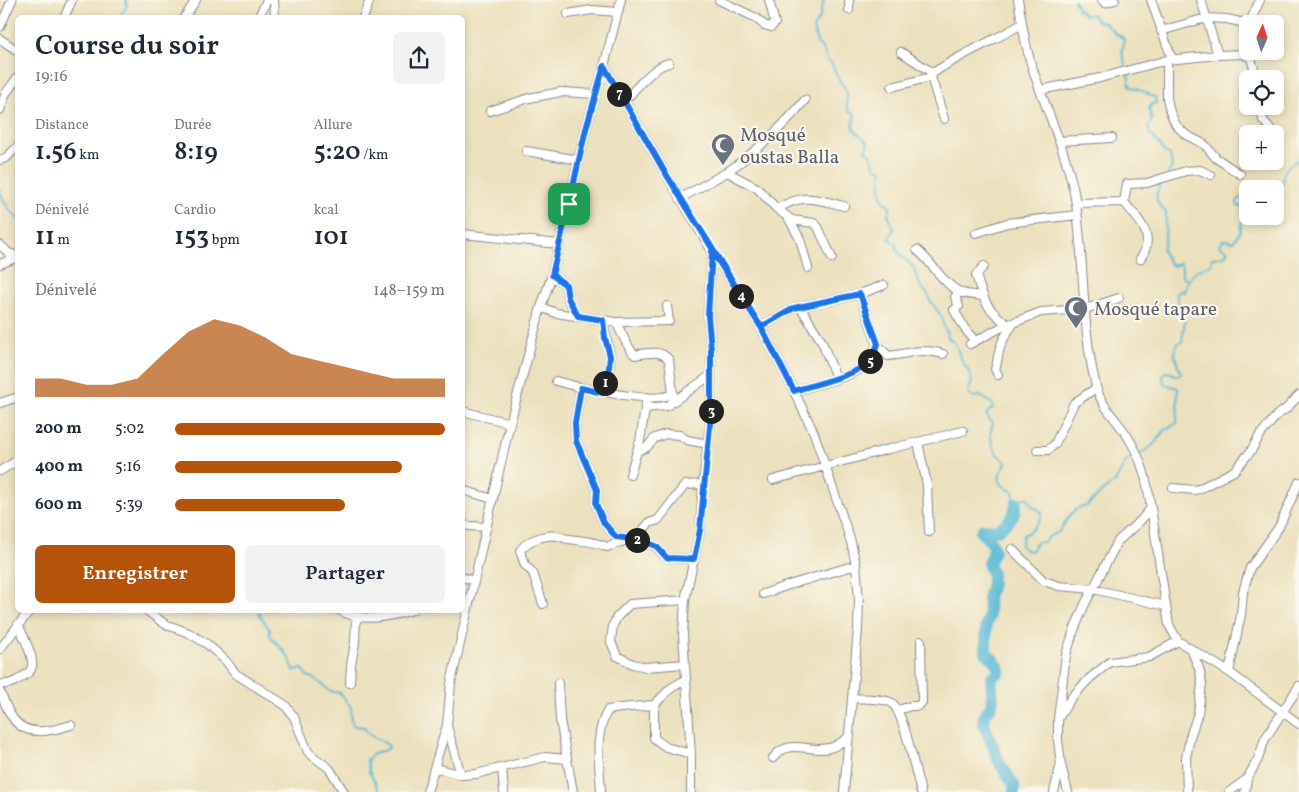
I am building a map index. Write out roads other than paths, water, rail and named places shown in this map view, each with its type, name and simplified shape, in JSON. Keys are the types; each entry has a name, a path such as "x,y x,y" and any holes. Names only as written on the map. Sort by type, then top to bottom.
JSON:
{"street":[{"path":"0,27 12,0"},
{"path":"65,15 72,0"},
{"path":"186,15 196,0"},
{"path":"260,15 267,0"},
{"path":"274,0 275,15"},
{"path":"364,15 370,0"},
{"path":"427,792 436,768 447,725 452,683 510,423 541,307 552,275 620,0"},
{"path":"719,0 771,27 775,23 769,0"},
{"path":"849,0 849,10"},
{"path":"1018,0 1030,59 1059,142 1076,203 1089,355 1096,388 1105,406 1134,448 1148,482 1169,625 1178,641 1229,672 1299,724"},
{"path":"1102,0 1105,3 1115,0"},
{"path":"1151,0 1169,60 1167,98 1170,112 1176,125 1186,135 1204,144 1216,158 1240,174"},
{"path":"1201,0 1218,55"},
{"path":"1253,15 1260,0"},
{"path":"568,14 592,10 618,12"},
{"path":"1161,31 1206,18 1239,22"},
{"path":"892,87 932,75 952,60 991,42 1022,24"},
{"path":"0,39 15,49"},
{"path":"901,52 932,75 944,119"},
{"path":"1040,90 1169,60 1218,55 1243,54 1251,58 1254,70"},
{"path":"624,102 654,71 665,63 669,63"},
{"path":"604,66 712,251 761,327 814,433 826,466 851,542 856,565 858,619 844,792"},
{"path":"0,110 6,93 15,82"},
{"path":"490,111 537,96 561,92 596,94"},
{"path":"681,198 745,160 783,127 805,100"},
{"path":"1059,142 1112,138"},
{"path":"0,160 6,158 15,149"},
{"path":"526,152 579,160"},
{"path":"1140,260 1145,252 1146,232 1124,202 1126,184 1146,183 1186,171 1200,170 1211,175"},
{"path":"727,172 757,188 792,220 814,223 818,227 832,258"},
{"path":"777,208 790,201 800,199 812,199 844,206"},
{"path":"1076,203 1124,202"},
{"path":"787,215 790,224 800,239 808,268"},
{"path":"976,233 1007,223 1077,215"},
{"path":"465,234 559,244"},
{"path":"0,245 8,253 15,256"},
{"path":"917,250 936,268 945,281 960,292 983,296"},
{"path":"690,792 691,754 683,635 685,600 700,530 711,416 711,349 708,316 712,251"},
{"path":"0,264 15,258"},
{"path":"984,266 976,275 983,296 992,312 1011,324"},
{"path":"552,275 566,285 568,298 578,316"},
{"path":"761,327 787,311 860,294 884,285"},
{"path":"960,292 955,297 959,306 954,310 957,318 973,342 1041,312 1085,309 1119,298"},
{"path":"860,294 878,344 888,356 918,350 943,354"},
{"path":"541,307 556,313 616,322 669,322 667,306"},
{"path":"801,308 822,342 836,378"},
{"path":"603,320 610,356 603,393"},
{"path":"556,381 603,393 647,397 672,394 669,360 666,356 660,353 635,355 630,350 616,322"},
{"path":"998,375 996,368 998,354 1004,336 1011,324"},
{"path":"794,391 859,369 869,362 878,344"},
{"path":"645,408 667,406 711,375"},
{"path":"581,388 575,423 576,441 597,490 596,504 604,523 616,537 640,540 656,546 667,558 694,559"},
{"path":"1037,450 1048,450 1055,444 1074,403 1096,388"},
{"path":"1173,488 1199,489 1231,473 1278,414 1299,395"},
{"path":"630,476 640,441 647,397"},
{"path":"0,403 15,398"},
{"path":"465,413 510,423"},
{"path":"773,480 963,431"},
{"path":"637,451 647,447 654,438 666,434 680,435 686,440 708,444"},
{"path":"918,442 927,485 929,532"},
{"path":"0,471 15,462"},
{"path":"1229,672 1241,615 1243,592 1250,568 1279,526 1299,482"},
{"path":"640,540 643,530 649,522 658,520 685,486 703,484"},
{"path":"465,491 493,499"},
{"path":"1068,792 1061,765 1058,740 1058,718 1066,654 1074,630 1118,541 1151,508"},
{"path":"465,525 487,527"},
{"path":"543,604 533,573 525,564 520,551 522,547 529,542 544,537 558,536 566,539 599,543 607,547 628,540"},
{"path":"1012,549 1044,581 1059,586 1093,589 1166,606"},
{"path":"763,594 856,565"},
{"path":"465,578 474,581"},
{"path":"465,595 471,592"},
{"path":"684,664 652,667 633,664 617,656 610,642 613,625 617,617 630,604 685,600"},
{"path":"0,649 27,613"},
{"path":"150,613 165,624 189,633 207,644 236,674 285,705 294,717 308,752 329,768 344,792"},
{"path":"345,613 356,618 388,616 400,613"},
{"path":"350,683 351,665 356,642 356,618"},
{"path":"0,684 5,685 18,680 29,673 33,665 18,624"},
{"path":"898,710 918,706 922,702 921,641"},
{"path":"1058,718 1071,698 1090,678 1110,662 1149,657 1178,641"},
{"path":"1187,792 1186,758 1190,737 1198,713 1202,684 1200,672 1191,649"},
{"path":"601,792 598,755 602,721 608,710 654,705 671,688 685,680"},
{"path":"558,683 560,720 573,792"},
{"path":"1245,792 1247,779 1258,759 1265,739 1299,686"},
{"path":"0,692 12,718 21,727 31,730 52,731 71,725"},
{"path":"853,698 886,701 892,703 898,710 903,721 921,792"},
{"path":"654,705 654,738 666,747 691,754"},
{"path":"447,725 461,775"},
{"path":"773,758 786,747 828,749 850,736"},
{"path":"436,768 461,775 476,774 545,757 566,759"},
{"path":"1054,792 1061,765"},
{"path":"502,768 504,792"},
{"path":"1229,792 1247,779"}],"waterway":[{"path":"122,15 127,7 126,0"},
{"path":"824,0 819,19 813,28 817,43 823,49 827,60 831,63 847,91 849,112 855,114 853,128 868,142 865,150 870,153 875,168 882,170 881,195 884,202 889,204 888,215 894,229 889,239 896,243 897,251 914,268 921,287 928,294 931,302 942,317 948,338 955,343 962,361 969,371 972,383 968,391 969,395 972,397 980,396 992,403 993,409 986,414 993,425 991,440 997,454 1006,463 1000,474 1001,483 1013,492 1016,503 1018,499 1028,498 1032,506 1042,512 1035,526 1030,532 1023,535 1021,546 1031,551 1037,542 1044,542 1050,536 1059,532 1070,515 1078,508 1087,506 1115,482 1126,461 1136,456"},
{"path":"1074,0 1078,9 1085,15 1092,14 1097,21 1106,23 1114,33 1124,39 1122,53 1126,69"},
{"path":"1128,74 1130,86 1155,97 1156,103 1152,104 1149,108 1152,120 1148,126 1150,134 1163,151 1170,155 1172,167 1168,173"},
{"path":"1282,180 1285,171 1299,158"},
{"path":"1162,181 1156,197 1166,213 1165,240 1162,250 1170,264 1174,266 1180,263 1182,276 1188,279"},
{"path":"0,190 4,202 15,214"},
{"path":"1239,199 1237,201 1237,205 1239,206"},
{"path":"1140,454 1152,446 1165,430 1177,423 1178,388 1164,384 1163,376 1165,372 1178,376 1181,373 1174,353 1178,343 1182,342 1185,320 1177,293 1180,291 1184,292 1187,282 1193,274 1201,268 1211,265 1212,258 1227,253 1227,250 1219,245 1223,240 1233,242 1240,232 1241,225"},
{"path":"1014,792 1014,785 999,762 983,721 993,700 991,678 1000,669 986,653 986,626 989,615 988,598 992,583 992,574 988,563 994,551 992,543 981,532 983,529 998,530 1012,517 1016,503"},
{"path":"260,613 270,630 270,636 289,657 294,670 303,669 307,676 317,680 329,690 340,693 351,707 351,721 354,726 364,727 369,734 389,746 388,749 373,754 367,760 369,771 380,792"}],"place":[{"name":"Mosqué oustas Balla","path":"723,166"},
{"name":"Mosqué tapare","path":"1076,329"}]}
